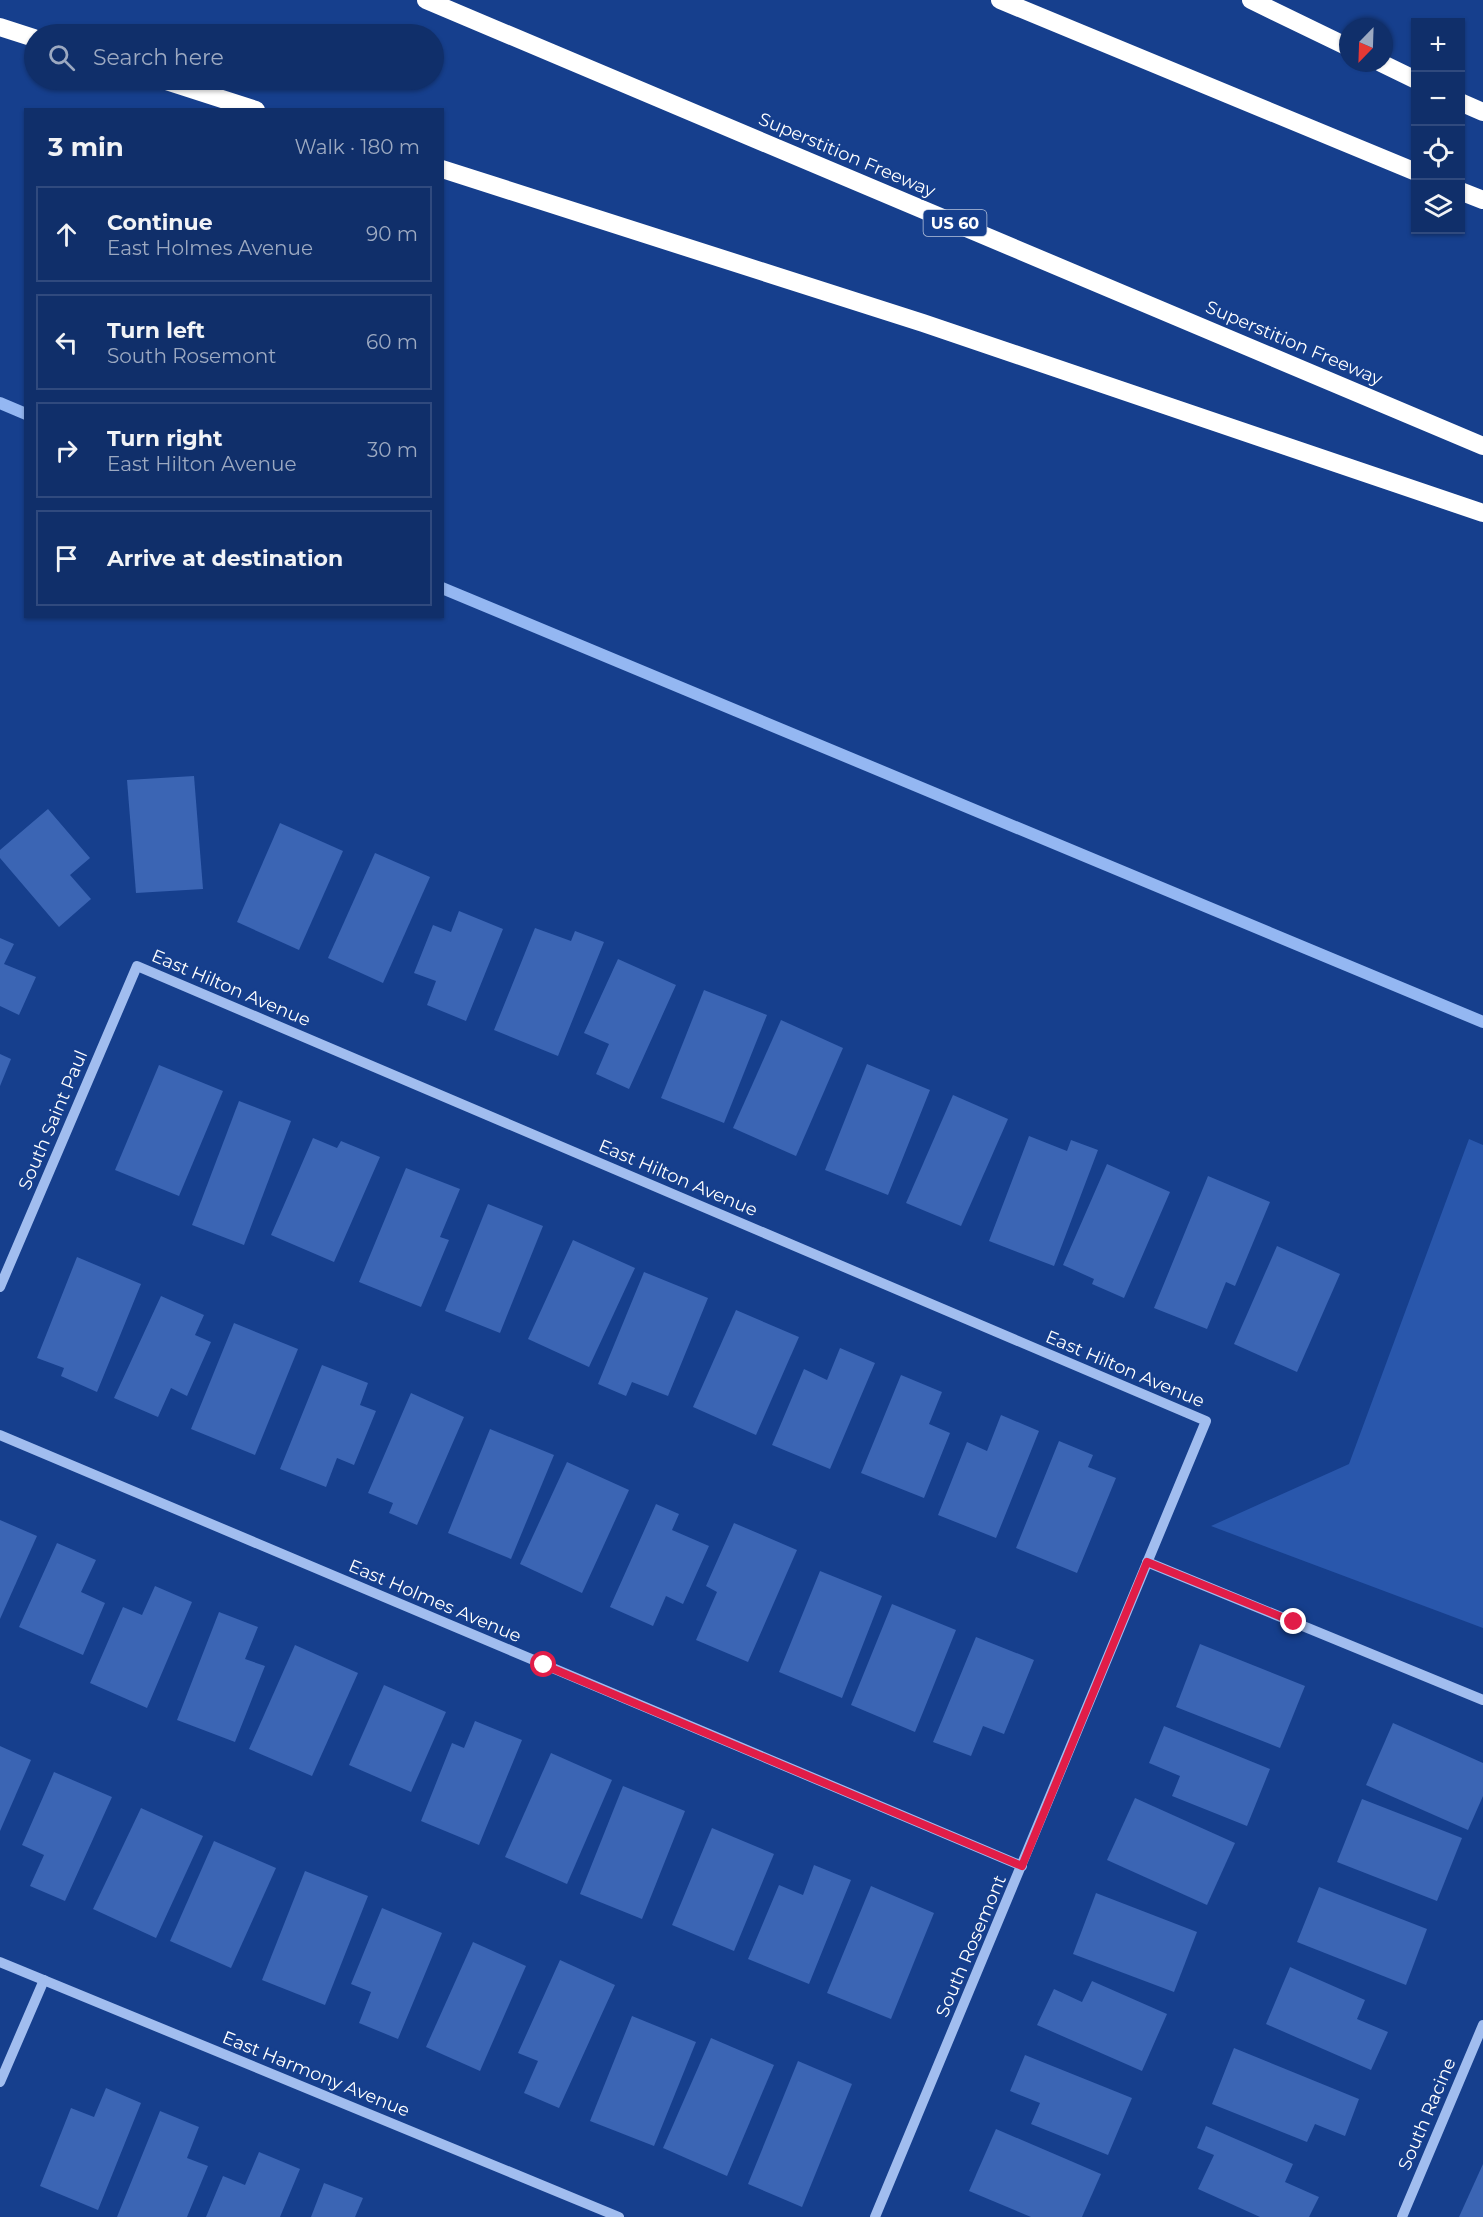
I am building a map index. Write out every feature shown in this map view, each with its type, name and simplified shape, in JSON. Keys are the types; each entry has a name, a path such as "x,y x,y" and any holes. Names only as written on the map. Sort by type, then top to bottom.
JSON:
{"highway":[{"name":"Superstition Freeway","path":"426,0 1483,446"},
{"path":"1000,0 1411,170"},
{"path":"1251,0 1339,43"},
{"path":"0,27 24,35"},
{"path":"1393,69 1411,78"},
{"path":"194,90 250,108"},
{"path":"1465,104 1483,112"},
{"path":"444,170 935,327 1483,513"},
{"path":"1465,193 1483,200"}],"street":[{"name":"South Saint Paul","path":"0,1287 137,966"},
{"name":"East Hilton Avenue","path":"137,966 1206,1421"},
{"name":"South Rosemont","path":"875,2217 1206,1421"},
{"name":"East Holmes Avenue","path":"0,1435 1022,1866"},
{"path":"1147,1562 1483,1700"},
{"name":"East Harmony Avenue","path":"0,1962 619,2217"},
{"path":"0,2082 44,1980"},
{"name":"South Racine","path":"1402,2217 1478,2052 1483,2025"}],"shaded area":[{"path":"1469,1139 1483,1145 1483,1628 1211,1526 1349,1464"}],"building":[{"path":"194,776 203,889 136,893 127,780"},
{"path":"48,809 90,858 70,875 91,899 59,927 0,858 0,850"},
{"path":"280,823 343,851 299,950 237,922"},
{"path":"375,853 430,877 383,983 328,958"},
{"path":"459,911 503,929 466,1021 427,1005 436,981 414,973 433,925 451,932"},
{"path":"535,928 571,941 575,931 604,942 558,1056 494,1030"},
{"path":"0,938 14,944 4,964 36,977 19,1015 0,1006"},
{"path":"618,959 676,985 629,1089 596,1074 609,1044 584,1033"},
{"path":"704,990 767,1015 724,1123 661,1098"},
{"path":"781,1020 843,1048 796,1156 733,1128"},
{"path":"0,1054 11,1059 0,1086"},
{"path":"867,1064 930,1090 888,1195 825,1170"},
{"path":"159,1065 223,1091 179,1196 115,1170"},
{"path":"953,1095 1008,1119 961,1226 906,1203"},
{"path":"239,1101 291,1121 244,1245 192,1225"},
{"path":"1029,1136 1067,1151 1071,1140 1098,1150 1054,1266 989,1241"},
{"path":"313,1138 337,1148 341,1141 380,1157 334,1262 271,1235"},
{"path":"1107,1164 1170,1192 1124,1298 1092,1284 1094,1279 1063,1265"},
{"path":"406,1168 460,1189 440,1237 449,1240 421,1307 359,1282"},
{"path":"1208,1176 1270,1202 1235,1286 1226,1282 1207,1329 1154,1308"},
{"path":"488,1204 543,1226 500,1333 445,1311"},
{"path":"573,1240 635,1268 589,1367 528,1339"},
{"path":"1277,1246 1340,1274 1297,1372 1234,1344"},
{"path":"77,1257 141,1284 97,1392 61,1376 64,1368 37,1358"},
{"path":"644,1272 708,1298 668,1396 632,1382 626,1396 598,1384"},
{"path":"161,1296 204,1315 195,1335 211,1342 187,1396 171,1388 158,1417 114,1398"},
{"path":"736,1310 799,1337 756,1435 693,1407"},
{"path":"234,1323 298,1349 255,1455 191,1429"},
{"path":"840,1348 875,1363 830,1469 772,1445 804,1369 827,1380"},
{"path":"322,1365 368,1383 360,1405 376,1411 354,1465 337,1458 326,1487 280,1469"},
{"path":"901,1375 942,1392 929,1424 950,1433 924,1498 861,1473"},
{"path":"411,1393 464,1417 417,1525 389,1513 393,1503 368,1493"},
{"path":"1001,1415 1039,1431 996,1538 938,1515 967,1442 987,1451"},
{"path":"490,1429 554,1455 511,1559 448,1533"},
{"path":"1059,1441 1093,1455 1088,1467 1116,1478 1077,1573 1016,1548"},
{"path":"567,1462 629,1490 582,1593 520,1564"},
{"path":"656,1504 679,1514 672,1530 709,1546 683,1604 666,1596 653,1626 610,1607"},
{"path":"0,1520 37,1536 0,1619"},
{"path":"734,1523 797,1550 748,1662 696,1640 717,1592 706,1586"},
{"path":"57,1543 96,1560 81,1592 105,1603 83,1655 19,1627"},
{"path":"820,1571 882,1596 842,1698 779,1672"},
{"path":"155,1586 192,1602 147,1708 90,1683 123,1607 142,1615"},
{"path":"892,1604 956,1630 915,1732 851,1705"},
{"path":"219,1612 258,1627 245,1659 265,1666 235,1742 177,1720"},
{"path":"976,1637 1034,1660 1004,1734 983,1726 971,1756 933,1742"},
{"path":"1200,1644 1305,1686 1280,1748 1176,1707"},
{"path":"295,1645 358,1673 312,1776 249,1749"},
{"path":"384,1685 446,1712 411,1792 349,1765"},
{"path":"475,1721 522,1740 479,1845 421,1821 452,1743 464,1748"},
{"path":"1393,1723 1483,1763 1483,1796 1468,1830 1366,1785"},
{"path":"1164,1726 1270,1769 1247,1826 1172,1796 1180,1776 1149,1763"},
{"path":"0,1746 31,1760 0,1831"},
{"path":"551,1753 612,1780 567,1884 505,1857"},
{"path":"54,1772 112,1797 65,1901 30,1886 44,1855 22,1845"},
{"path":"623,1786 685,1811 642,1919 580,1894"},
{"path":"1135,1798 1235,1843 1207,1905 1107,1860"},
{"path":"1362,1799 1462,1838 1437,1901 1337,1862"},
{"path":"141,1808 203,1836 156,1938 93,1909"},
{"path":"712,1828 774,1854 734,1951 672,1925"},
{"path":"214,1841 276,1868 231,1968 170,1941"},
{"path":"814,1865 851,1880 809,1984 748,1959 779,1885 803,1895"},
{"path":"305,1871 368,1896 325,2005 262,1980"},
{"path":"871,1886 934,1913 891,2019 827,1993"},
{"path":"1319,1887 1427,1929 1406,1985 1297,1942"},
{"path":"1096,1893 1197,1932 1174,1992 1073,1954"},
{"path":"382,1908 442,1933 398,2039 359,2023 371,1992 351,1984"},
{"path":"473,1942 526,1966 480,2071 426,2047"},
{"path":"560,1960 615,1985 559,2108 524,2093 538,2061 518,2053"},
{"path":"1290,1967 1365,2000 1357,2019 1388,2032 1371,2070 1266,2024"},
{"path":"1092,1981 1167,2014 1142,2071 1037,2025 1054,1989 1082,2002"},
{"path":"632,2016 696,2042 654,2146 590,2121"},
{"path":"711,2038 774,2065 727,2176 663,2148"},
{"path":"1234,2048 1359,2099 1345,2136 1315,2124 1307,2142 1212,2104"},
{"path":"1025,2055 1132,2098 1108,2155 1031,2124 1040,2103 1010,2091"},
{"path":"798,2061 852,2084 802,2207 748,2184"},
{"path":"106,2088 141,2103 98,2210 40,2186 71,2108 94,2117"},
{"path":"160,2111 199,2127 187,2158 208,2166 187,2217 117,2217"},
{"path":"1206,2126 1293,2164 1285,2182 1319,2197 1309,2217 1260,2217 1198,2189 1214,2155 1197,2148"},
{"path":"996,2129 1101,2174 1082,2217 1031,2217 969,2191"},
{"path":"259,2152 300,2169 280,2217 206,2217 223,2176 245,2185"},
{"path":"1483,2164 1483,2217 1459,2217"},
{"path":"324,2183 363,2198 355,2217 311,2217"}],"waterway":[{"path":"0,403 24,413"},
{"path":"444,589 1483,1022"}],"route":[{"path":"544,1665 1022,1866 1147,1562 1294,1622"}]}
